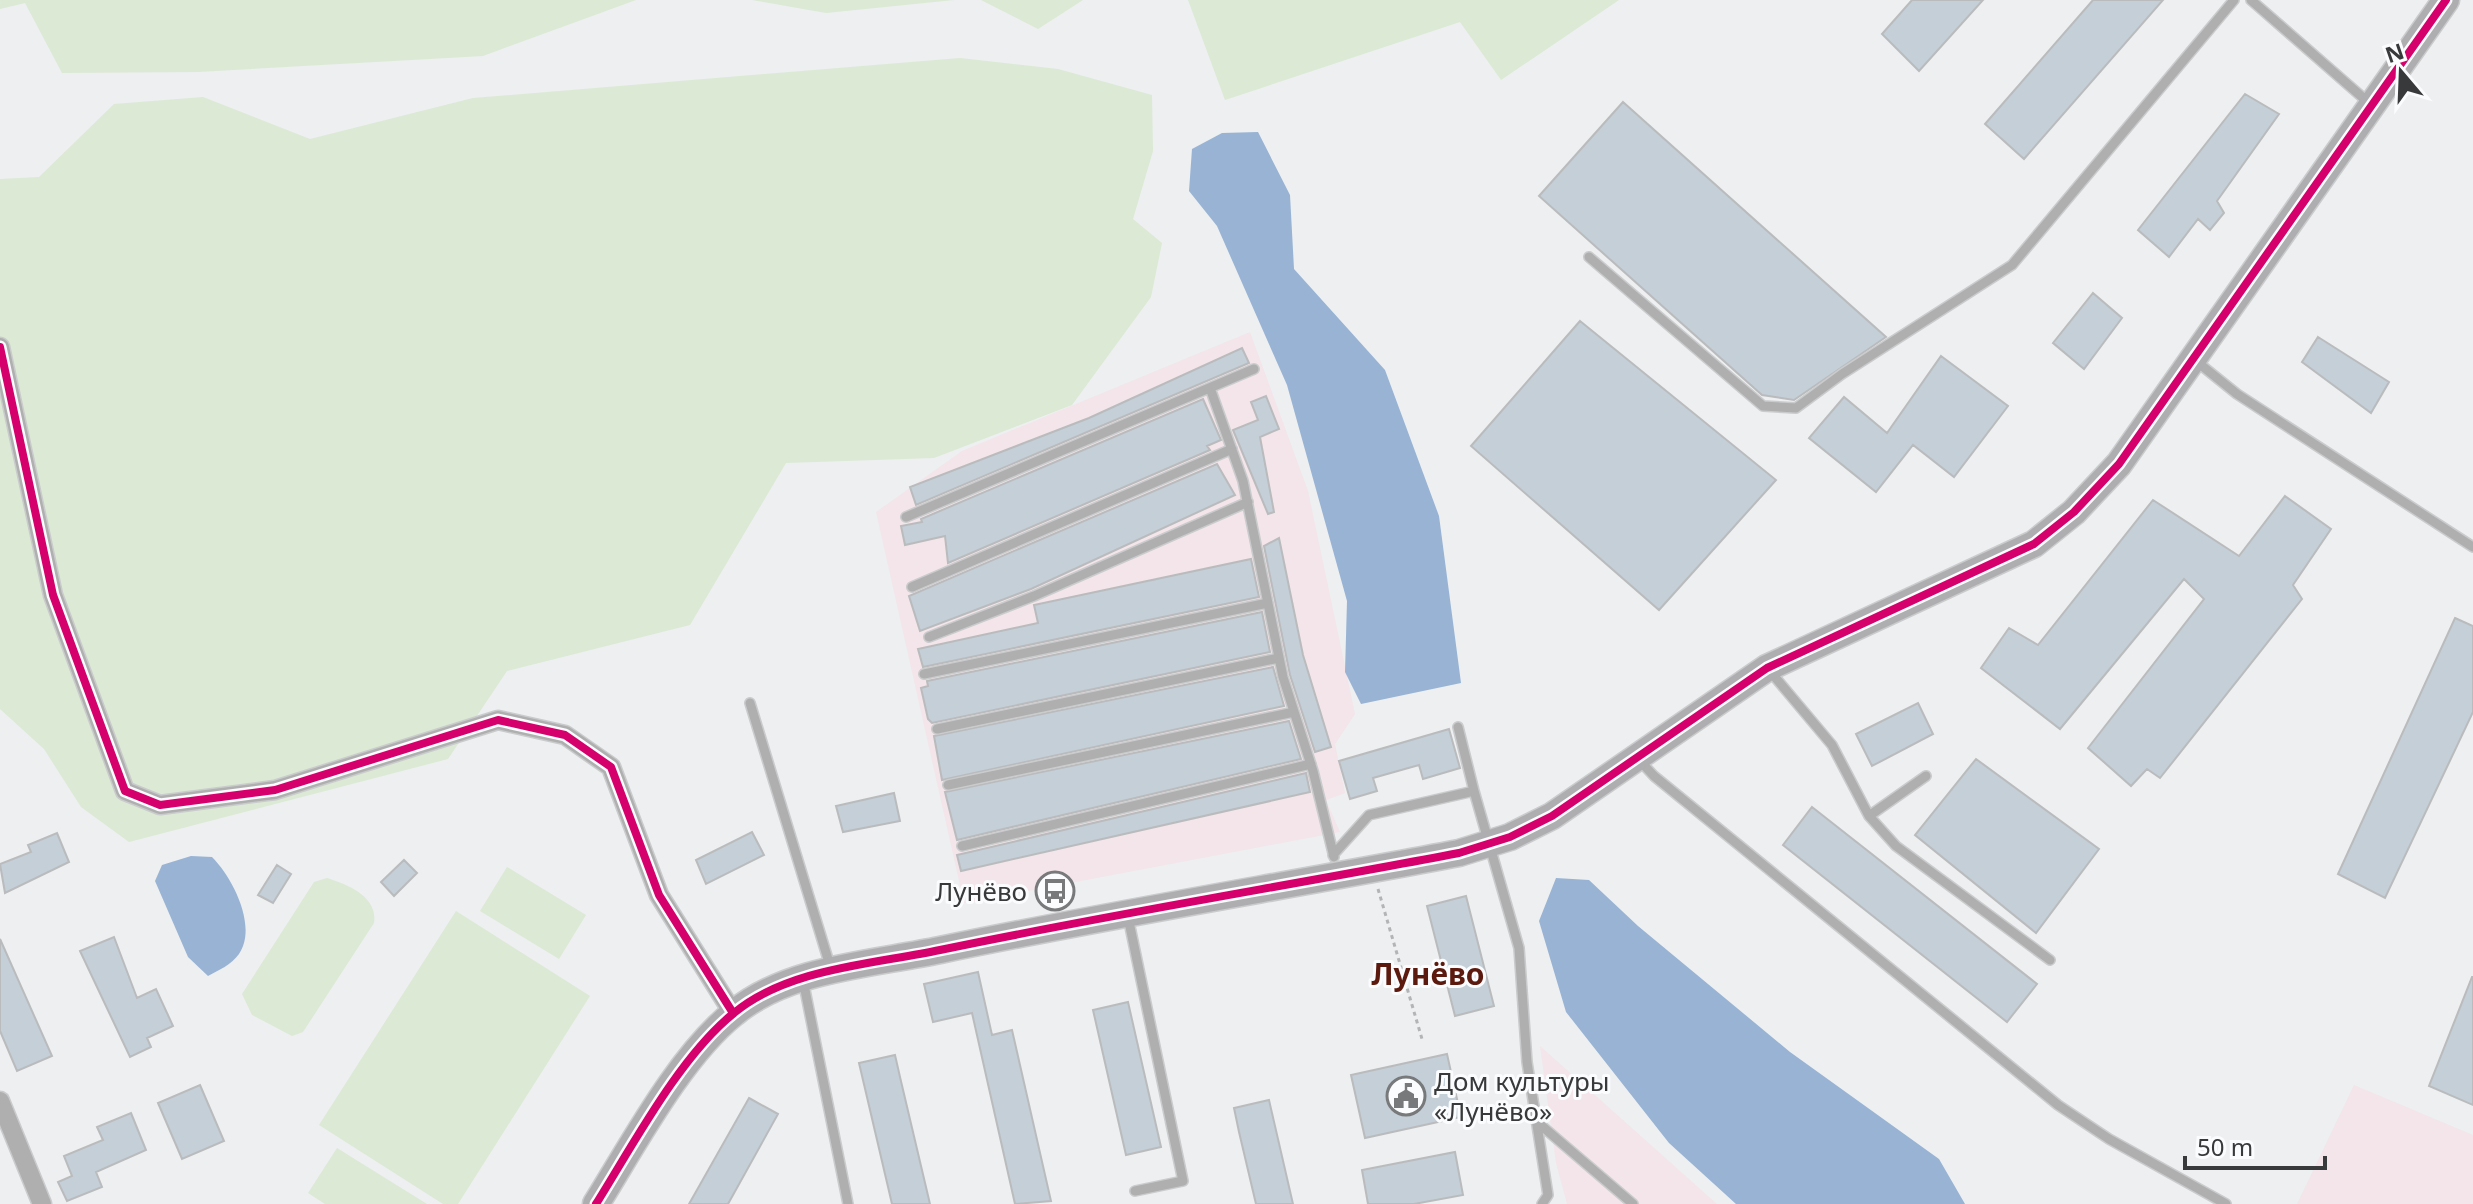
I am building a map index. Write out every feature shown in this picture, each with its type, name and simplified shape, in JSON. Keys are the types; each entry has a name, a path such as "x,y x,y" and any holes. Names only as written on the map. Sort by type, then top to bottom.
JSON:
{"street":[{"path":"596,1204 676,1077 733,1013 765,992 832,972 1127,914 1336,865 1372,870 1459,853 1488,844 1552,816 1767,668 2034,544 2074,512 2119,464 2446,0"},
{"path":"0,347 53,595 125,791 160,805 275,790 498,720 565,735 611,767 659,895 733,1013"},
{"path":"0,1101 42,1204"}],"lane":[{"path":"1589,257 1763,406 1796,408 1842,374 2012,265 2234,0"},
{"path":"2251,0 2371,105"},
{"path":"2193,359 2237,394 2473,547"},
{"path":"906,517 1254,369"},
{"path":"1210,388 1248,502 1279,658 1311,764 1336,865"},
{"path":"912,587 1232,449"},
{"path":"929,637 1034,596 1248,502"},
{"path":"924,674 1268,603"},
{"path":"937,729 1279,658"},
{"path":"1767,668 1832,745 1869,816 1896,846 2050,960"},
{"path":"750,703 832,972"},
{"path":"948,785 1294,712"},
{"path":"1458,727 1519,948 1527,1062 1547,1201"},
{"path":"1636,756 1654,776 2058,1105 2109,1139 2226,1204"},
{"path":"962,846 1311,764"},
{"path":"1869,816 1926,776"},
{"path":"1336,865 1369,815 1474,791"},
{"path":"1127,914 1183,1181 1135,1191"},
{"path":"802,979 848,1204"},
{"path":"1536,1121 1633,1204"}],"path":[{"path":"1372,870 1422,1039"}],"shaded area":[{"path":"1250,332 1308,491 1355,714 1335,744 1345,793 1326,800 1340,832 964,903 876,512 962,451"},
{"path":"1540,1046 1717,1204 1567,1204 1556,1163"},
{"path":"2354,1085 2473,1135 2473,1204 2297,1204"}],"green space":[{"path":"0,0 636,0 483,56 198,72 62,73 25,3 0,9"},
{"path":"752,0 954,0 826,13"},
{"path":"981,0 1083,0 1038,29"},
{"path":"1188,0 1619,0 1501,80 1460,22 1225,100"},
{"path":"960,58 1058,69 1152,95 1153,151 1133,219 1162,243 1151,297 1072,405 934,458 786,463 690,625 507,671 448,759 129,842 81,807 44,749 0,709 0,179 39,177 114,104 203,97 310,139 473,98"},
{"path":"507,867 586,915 559,959 480,911"},
{"path":"327,878 353,888 367,899 374,914 374,923 303,1032 292,1036 252,1015 242,994 314,882"},
{"path":"456,911 590,996 458,1204 443,1204 319,1125"},
{"path":"337,1148 427,1204 325,1204 308,1193"}],"water":[{"path":"1258,132 1290,195 1294,269 1385,370 1439,516 1461,683 1361,704 1345,672 1347,601 1287,385 1217,226 1189,191 1192,149 1222,133"},
{"path":"191,856 212,857 220,866 240,902 246,930 239,954 208,976 188,957 155,881 162,865"},
{"path":"1556,878 1589,880 1638,926 1790,1052 1939,1159 1965,1204 1736,1204 1669,1143 1566,1012 1539,921"}],"building":[{"path":"1912,0 1983,0 1919,71 1882,34"},
{"path":"2093,0 2163,0 2024,159 1985,124"},
{"path":"2245,94 2279,114 2217,201 2224,213 2210,230 2198,219 2169,257 2138,230"},
{"path":"1623,102 1886,337 1794,400 1762,395 1539,196"},
{"path":"2093,293 2122,318 2084,369 2053,343"},
{"path":"1580,321 1776,480 1659,610 1471,446"},
{"path":"2318,337 2389,382 2371,413 2302,362"},
{"path":"1242,348 1249,363 916,505 910,487 1089,418"},
{"path":"1941,356 2008,406 1954,477 1913,445 1876,492 1809,438 1844,397 1887,433"},
{"path":"1266,396 1279,429 1260,437 1274,512 1268,514 1233,430 1258,420 1251,402"},
{"path":"1203,399 1221,440 1207,446 1210,450 948,563 945,536 905,545 901,526 922,522 921,519"},
{"path":"1217,464 1235,495 1031,589 920,631 909,596"},
{"path":"2285,496 2331,529 2293,585 2302,599 2160,778 2147,769 2131,786 2088,748 2204,599 2184,579 2060,729 1981,668 2009,628 2038,645 2153,500 2239,556"},
{"path":"1279,538 1303,655 1331,747 1315,752 1290,675 1264,546"},
{"path":"1251,559 1259,597 923,667 918,649 1038,623 1034,605"},
{"path":"1262,612 1270,652 932,723 928,719 921,688 928,686 927,681"},
{"path":"2455,618 2473,626 2473,712 2385,898 2338,874"},
{"path":"1273,667 1284,706 942,780 934,736"},
{"path":"1918,703 1933,734 1872,766 1856,734"},
{"path":"1289,721 1301,759 957,840 945,792"},
{"path":"1449,729 1460,768 1423,779 1419,765 1373,778 1377,791 1350,799 1339,761"},
{"path":"1976,759 2099,849 2036,933 1915,835"},
{"path":"1306,773 1310,792 961,871 957,855"},
{"path":"894,793 900,821 843,832 836,806"},
{"path":"1812,807 2037,984 2007,1022 1783,845"},
{"path":"752,832 764,855 706,884 696,860"},
{"path":"57,833 69,862 5,893 0,864 31,852 28,845"},
{"path":"404,860 417,873 394,896 381,882"},
{"path":"277,865 291,874 273,903 258,895"},
{"path":"1466,896 1494,1006 1455,1016 1427,906"},
{"path":"114,937 137,998 156,989 173,1026 147,1038 151,1047 130,1057 80,951"},
{"path":"0,939 52,1056 17,1071 0,1031"},
{"path":"978,972 992,1035 1012,1030 1051,1201 1015,1204 972,1013 933,1022 924,984"},
{"path":"2473,977 2473,1105 2429,1086"},
{"path":"1128,1002 1161,1147 1126,1155 1093,1010"},
{"name":"Дом культуры «Лунёво»","path":"1447,1054 1461,1117 1365,1138 1351,1075"},
{"path":"895,1055 930,1204 892,1204 859,1063"},
{"path":"200,1085 224,1141 182,1159 158,1103"},
{"path":"749,1098 778,1114 728,1204 689,1204"},
{"path":"1269,1100 1293,1204 1256,1204 1239,1132 1234,1108"},
{"path":"131,1113 146,1150 96,1172 102,1187 67,1201 58,1182 72,1176 64,1156 103,1140 97,1127"},
{"path":"1455,1152 1463,1195 1414,1204 1368,1204 1362,1170"}],"cycle path":[{"path":"596,1204 659,1102 695,1053 734,1013 780,986 860,964 1459,853 1510,837 1552,816 1767,668 2034,544 2074,512 2119,464 2446,0"},
{"path":"0,347 53,595 125,791 160,805 275,790 498,720 565,735 611,767 659,895 733,1013"}],"place":[{"name":"Лунёво","path":"1055,891"},
{"name":"Дом культуры «Лунёво»","path":"1406,1096"}],"district":[{"name":"Лунёво","path":"1428,973"}]}
